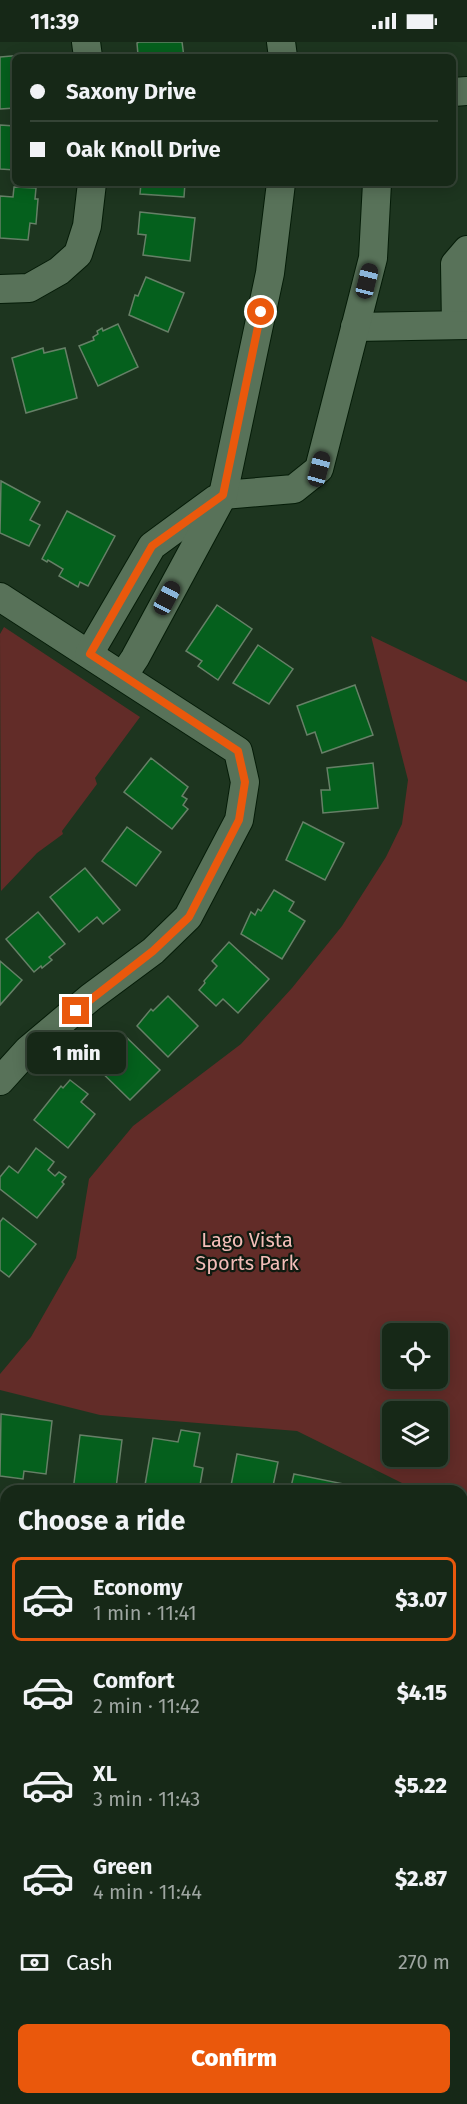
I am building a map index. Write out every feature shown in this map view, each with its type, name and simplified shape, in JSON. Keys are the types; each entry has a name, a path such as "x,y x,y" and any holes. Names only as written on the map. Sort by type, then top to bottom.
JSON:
{"street":[{"path":"0,289 29,288 60,271 78,254 87,226 92,186"},
{"path":"123,675 135,658 223,495 270,273 281,186"},
{"path":"90,654 152,546 223,495 294,489 319,469 373,258 378,186"},
{"path":"355,327 461,325 455,264 467,250"},
{"path":"134,578 167,598"},
{"path":"0,597 238,751 245,782 239,820 189,917 153,951 28,1050 0,1081"}],"green space":[{"path":"4,627 140,717 95,778 97,784 62,831 63,834 37,853 1,891 0,634"},
{"name":"Lago Vista Sports Park","path":"371,636 467,682 467,1485 405,1485 297,1431 100,1415 0,1390 0,1374 31,1337 76,1258 89,1179 133,1126 241,1044 292,988 342,926 386,857 402,824 408,780"}],"building":[{"path":"182,42 184,54 138,54 137,43"},
{"path":"12,56 12,108 0,109 0,57"},
{"path":"0,125 12,126 12,170 0,169"},
{"path":"141,186 185,186 184,197 140,194"},
{"path":"14,187 36,188 35,199 38,199 36,224 30,223 28,240 0,238 0,196 13,197"},
{"path":"140,212 195,218 190,261 143,255 146,235 138,234"},
{"path":"146,277 184,293 168,332 129,315 135,295 138,296"},
{"path":"118,324 138,367 98,386 79,346 94,340 93,337 98,334 97,331 102,328 103,331"},
{"path":"43,348 44,353 65,348 77,398 26,413 12,358"},
{"path":"1,481 40,502 30,520 40,525 29,546 0,533"},
{"path":"67,511 115,536 88,586 80,582 78,587 59,576 63,569 42,559"},
{"path":"217,605 252,629 218,680 198,666 202,661 186,651"},
{"path":"258,645 293,669 269,704 233,683"},
{"path":"355,685 373,735 322,753 315,732 307,735 297,706"},
{"path":"151,758 188,787 182,796 187,799 183,805 188,809 172,829 124,792"},
{"path":"373,763 378,808 323,813 321,790 330,790 327,768"},
{"path":"303,822 344,843 325,880 286,860"},
{"path":"127,827 161,852 136,886 102,861"},
{"path":"85,868 120,910 103,924 97,917 79,932 50,897"},
{"path":"274,890 294,902 289,911 305,921 282,959 241,934 251,912 255,915 258,909 261,911"},
{"path":"38,912 65,944 49,957 52,960 34,972 6,939"},
{"path":"229,942 269,979 238,1013 223,999 216,1006 199,990 217,966 212,961"},
{"path":"0,961 22,980 0,1005"},
{"path":"168,996 198,1026 168,1057 137,1026 151,1009 153,1011"},
{"path":"121,1032 160,1070 130,1100 87,1058 104,1041 109,1046"},
{"path":"70,1080 88,1094 81,1102 95,1114 68,1148 34,1120 61,1086 63,1088"},
{"path":"36,1148 54,1162 48,1170 55,1176 59,1172 66,1177 62,1182 64,1184 37,1218 0,1189 0,1177 9,1166 18,1173"},
{"path":"3,1218 36,1244 9,1277 0,1270 0,1222"},
{"path":"1,1414 52,1421 46,1474 24,1471 23,1479 0,1476"},
{"path":"181,1430 200,1433 194,1466 203,1468 200,1485 145,1485 153,1438 178,1442"},
{"path":"80,1435 122,1440 116,1485 74,1485"},
{"path":"237,1454 278,1462 273,1485 231,1485"},
{"path":"294,1474 344,1484 344,1485 291,1485"}],"route":[{"path":"76,1011 153,951 189,917 239,820 245,782 238,751 90,654 152,546 223,495 261,312"}]}
